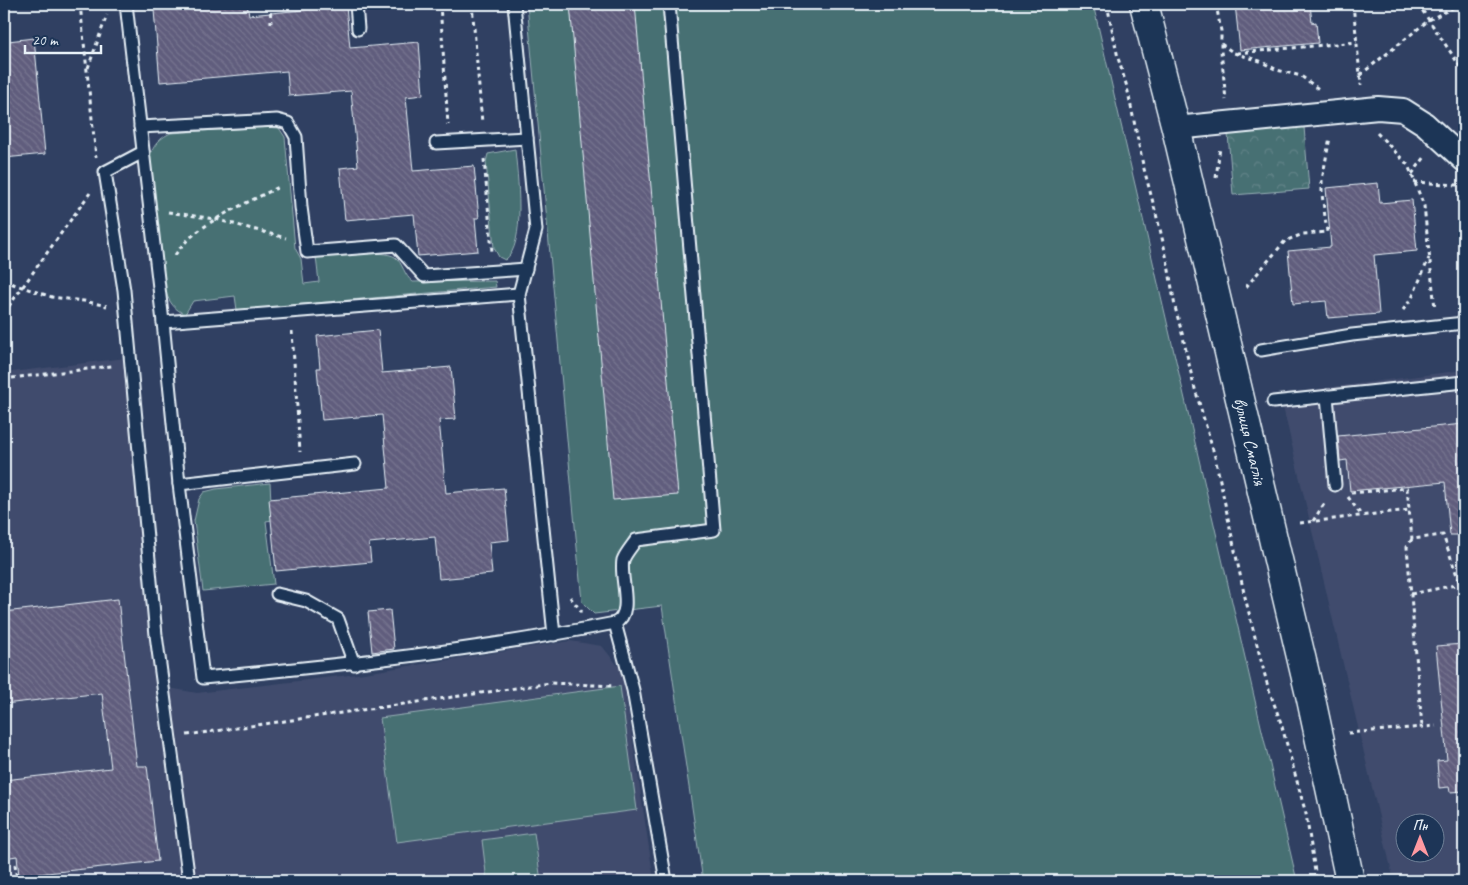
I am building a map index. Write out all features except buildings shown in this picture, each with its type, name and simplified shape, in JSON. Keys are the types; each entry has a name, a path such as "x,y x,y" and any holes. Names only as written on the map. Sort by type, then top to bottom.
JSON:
{"street":[{"name":"вулиця Смаглія","path":"1144,4 1176,128 1311,699 1350,881"},
{"path":"1176,128 1378,108 1403,110 1425,124 1464,160"}],"lane":[{"path":"126,4 163,322 179,484 203,678 354,664 554,635 615,624 620,621 625,611 624,560 636,540 714,530 669,4"},
{"path":"356,4 358,30"},
{"path":"514,4 536,230 519,294 554,635"},
{"path":"140,127 277,120 288,123 296,137 301,207 307,252 396,246 424,276 526,269"},
{"path":"436,143 527,138"},
{"path":"143,152 105,172 126,311 156,635 188,881"},
{"path":"163,322 519,294"},
{"path":"1261,350 1352,335 1464,323"},
{"path":"1273,402 1464,382"},
{"path":"1327,396 1335,485"},
{"path":"179,484 355,464"},
{"path":"277,594 306,600 338,619 354,664"},
{"path":"615,624 632,686 666,881"}],"path":[{"path":"4,313 105,172 96,162 80,4"},
{"path":"270,4 271,23"},
{"path":"440,4 449,142"},
{"path":"1107,4 1143,165 1168,264 1175,307 1192,382 1215,457 1244,593 1268,687 1282,723 1306,814 1316,878"},
{"path":"1216,4 1221,31 1227,123"},
{"path":"1246,287 1285,241 1303,234 1327,232 1322,180 1332,130 1350,111 1360,75 1353,4"},
{"path":"1418,4 1464,72"},
{"path":"1360,75 1429,20 1460,4"},
{"path":"87,71 108,12"},
{"path":"1234,53 1357,42"},
{"path":"1221,44 1234,53 1260,60 1277,70 1301,76 1379,134 1408,165 1424,206 1437,326"},
{"path":"158,278 179,248 215,219 300,177"},
{"path":"1414,182 1464,185"},
{"path":"150,209 215,219 306,243"},
{"path":"1385,332 1412,298 1429,257"},
{"path":"4,281 52,296 126,311"},
{"path":"291,312 301,470"},
{"path":"4,379 131,364"},
{"path":"1313,522 1335,485"},
{"path":"1346,493 1407,488 1412,539 1407,547 1422,727"},
{"path":"1300,523 1409,510"},
{"path":"1411,594 1462,584 1443,536 1412,539"},
{"path":"548,576 566,592 596,627"},
{"path":"170,737 551,683 632,686"},
{"path":"1348,733 1436,726"},
{"path":"15,864 17,881"}],"shaded area":[{"path":"126,358 169,688 197,693 358,674 570,641 602,646 622,671 654,881 4,881 4,373"},
{"path":"1464,370 1464,881 1394,881 1280,394"}],"green space":[{"path":"527,4 1093,4 1297,881 703,881 662,606 594,614 582,602"},
{"path":"264,127 279,128 285,137 295,248 301,259 304,284 319,282 316,257 380,253 395,257 413,282 495,281 496,287 237,310 235,296 193,301 185,314 178,310 171,303 166,293 150,163 151,153 159,141 171,133"},
{"path":"1304,127 1309,189 1233,195 1228,134"},
{"path":"515,149 519,191 518,225 512,252 505,260 499,257 494,248 486,162 488,154"},
{"path":"270,483 272,520 266,521 274,584 203,591 194,521 199,499 204,492 216,489"},
{"path":"620,686 637,810 397,842 380,718"},
{"path":"534,833 541,881 487,881 482,840"}]}
